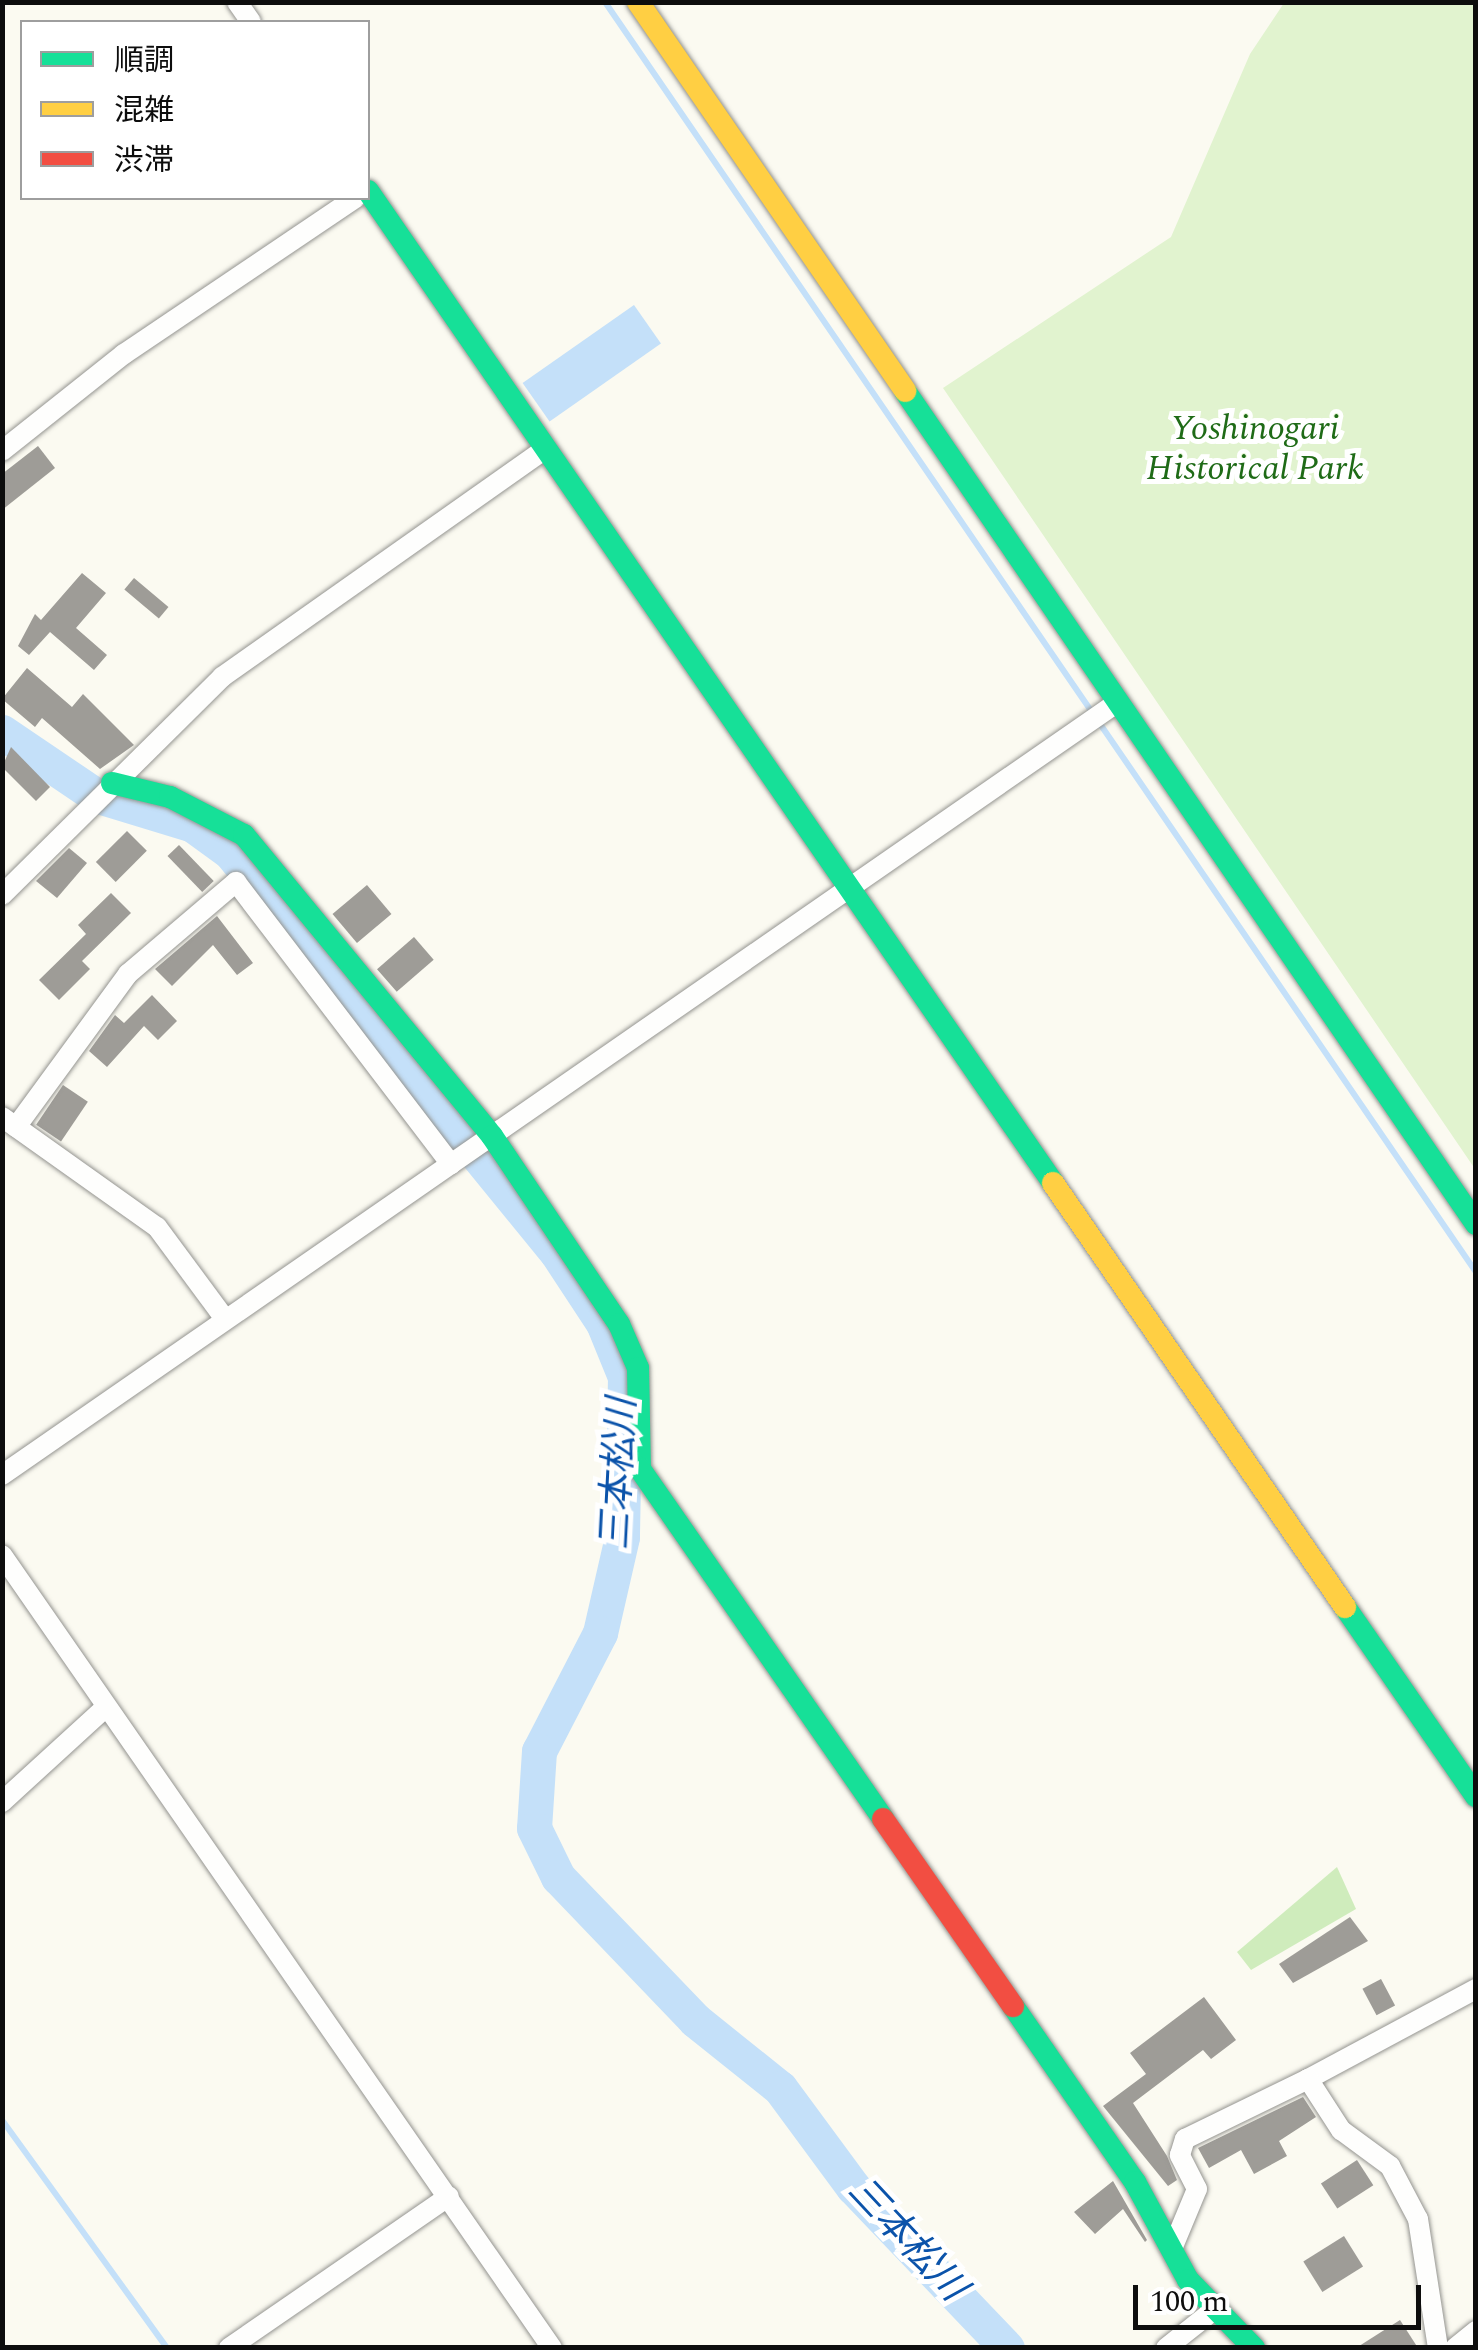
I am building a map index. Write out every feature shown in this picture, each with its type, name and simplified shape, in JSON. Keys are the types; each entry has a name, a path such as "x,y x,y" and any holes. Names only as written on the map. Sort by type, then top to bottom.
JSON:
{"street":[{"path":"638,2 1115,704 1476,1224"},
{"path":"370,194 1476,1796"},
{"path":"2,451 124,354 352,200"},
{"path":"2,895 222,677 545,449"},
{"path":"2,1475 1115,704"},
{"path":"112,783 170,798 244,835 492,1136 619,1324 638,1368 640,1469 1136,2182 1172,2249 1214,2310 1254,2348"},
{"path":"225,1319 157,1227 9,1122 128,974 236,882 451,1164"},
{"path":"2,1555 104,1709 552,2348"},
{"path":"2,1802 104,1709"},
{"path":"1172,2249 1197,2189 1180,2154 1185,2140 1476,1989"},
{"path":"1308,2079 1341,2130 1390,2166 1418,2218 1438,2348"},
{"path":"229,2348 449,2196"},
{"path":"1166,2348 1214,2310"},
{"path":"1455,2348 1476,2332"}],"green space":[{"name":"Yoshinogari Historical Park","path":"1284,3 1475,3 1475,1169 943,388 1171,237 1250,54"},
{"path":"1337,1867 1356,1909 1251,1970 1237,1952"}],"water":[{"path":"634,305 661,344 550,422 523,383"}],"building":[{"path":"38,446 55,468 2,510 2,474"},
{"path":"82,573 106,593 76,628 107,655 94,670 50,632 29,655 18,646 35,614 41,620"},
{"path":"134,578 168,607 159,618 124,589"},
{"path":"27,668 72,707 83,694 134,745 100,769 42,718 35,727 2,699"},
{"path":"11,747 50,787 36,801 2,767"},
{"path":"127,831 147,851 116,882 96,862"},
{"path":"179,845 214,881 202,892 167,856"},
{"path":"69,848 87,863 57,898 36,881"},
{"path":"367,885 391,914 357,943 333,914"},
{"path":"111,893 131,913 82,961 90,969 59,1000 39,980 86,934 78,925"},
{"path":"217,916 253,963 237,975 213,945 172,986 155,969"},
{"path":"414,937 434,960 397,992 377,969"},
{"path":"152,995 177,1021 158,1040 144,1026 107,1067 89,1051 115,1015 124,1023"},
{"path":"63,1085 88,1102 61,1142 36,1125"},
{"path":"1350,1917 1368,1941 1293,1983 1279,1964"},
{"path":"1381,1979 1395,2005 1377,2015 1362,1989"},
{"path":"1204,1997 1236,2040 1211,2059 1203,2050 1133,2103 1167,2156 1177,2180 1168,2186 1103,2106 1146,2074 1130,2053"},
{"path":"1303,2097 1316,2117 1279,2141 1287,2156 1254,2174 1241,2150 1209,2168 1198,2148"},
{"path":"1357,2160 1373,2185 1337,2209 1321,2183"},
{"path":"1113,2181 1145,2242 1123,2209 1095,2234 1074,2212"},
{"path":"1344,2236 1363,2267 1322,2292 1303,2261"},
{"path":"1400,2320 1418,2348 1356,2348"}],"waterway":[{"path":"605,2 1476,1272"},
{"name":"三本松川","path":"2,732 95,795 193,825 230,852 557,1253 603,1323 625,1377 622,1537 600,1633 539,1751 534,1828 558,1877 695,2020 780,2088 853,2187 1007,2348"},
{"path":"2,2120 167,2348"}],"traffic: fast":[{"path":"370,194 1053,1183"},
{"path":"905,391 1476,1224"},
{"path":"112,783 170,797 244,835 492,1136 619,1324 638,1368 640,1469 883,1819"},
{"path":"1345,1607 1476,1796"},
{"path":"1013,2006 1135,2182 1188,2280 1254,2348"}],"traffic: slow":[{"path":"638,2 905,391"},
{"path":"1053,1183 1345,1607"}],"traffic: jam":[{"path":"883,1819 1013,2006"}]}
